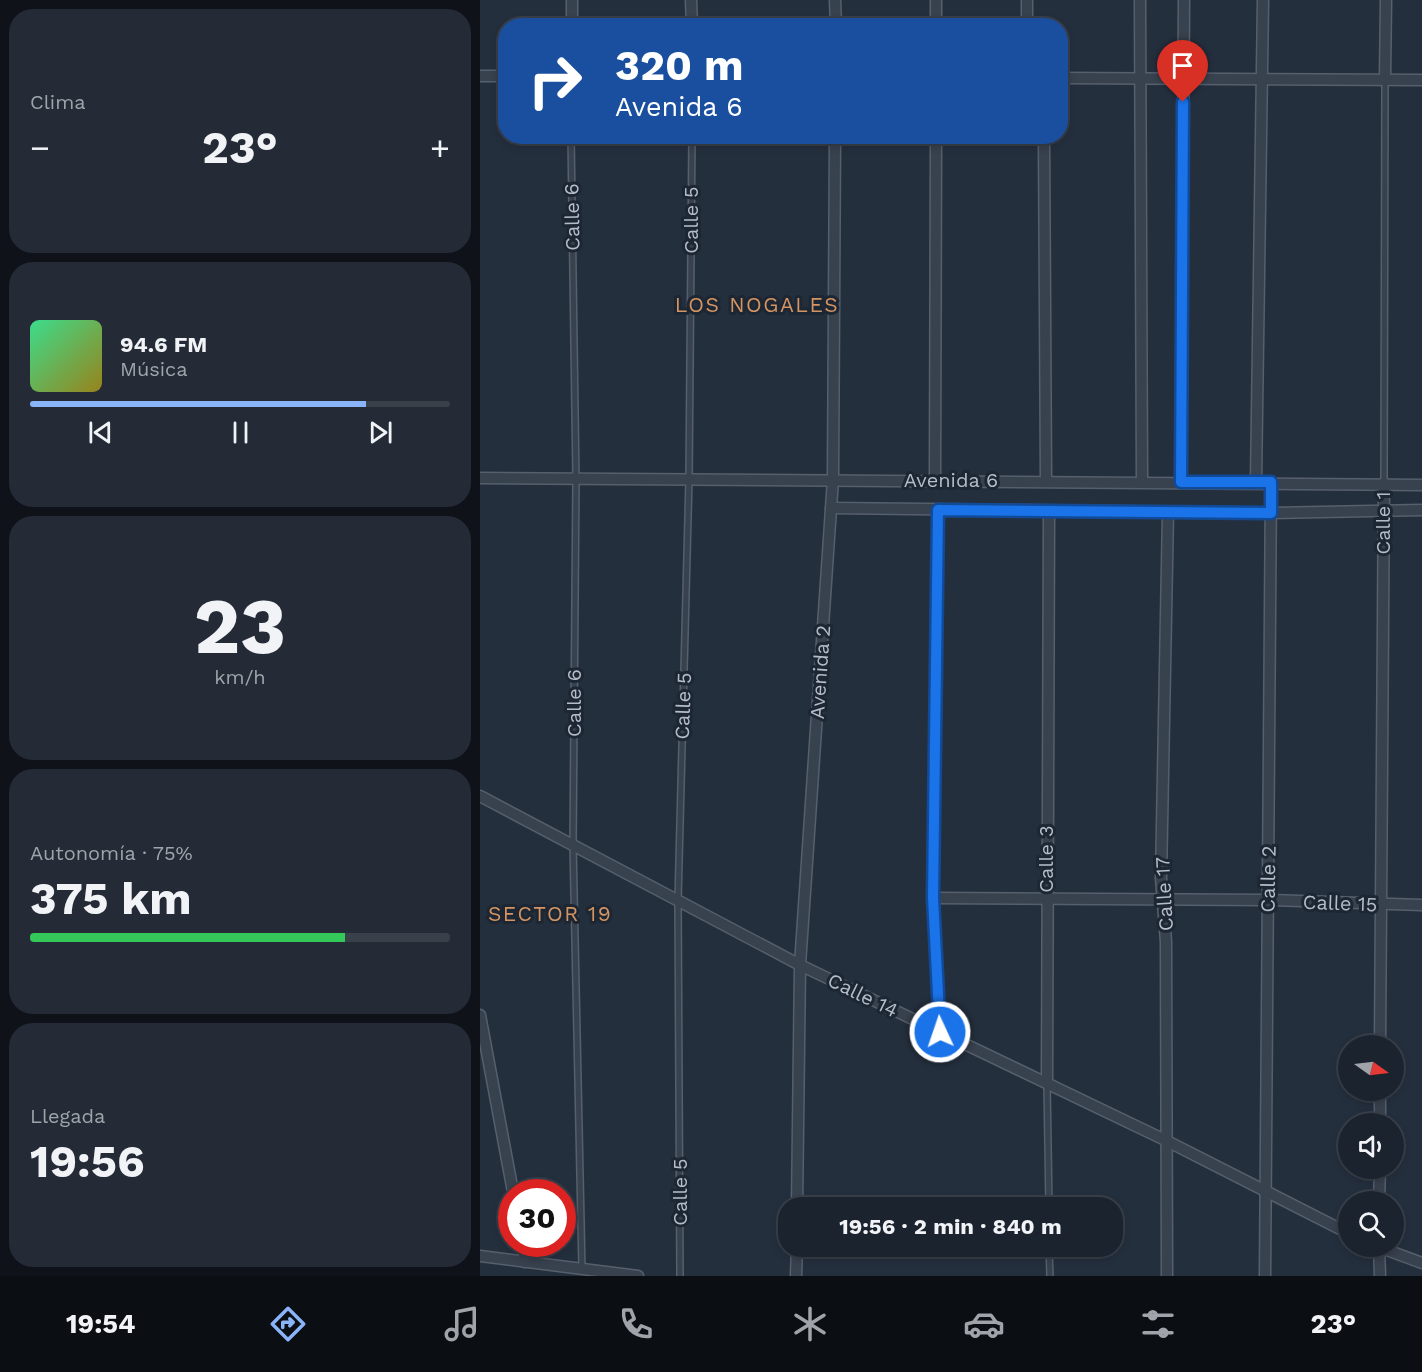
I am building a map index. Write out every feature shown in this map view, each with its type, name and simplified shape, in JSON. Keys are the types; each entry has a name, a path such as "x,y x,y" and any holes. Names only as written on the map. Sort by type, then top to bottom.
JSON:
{"street":[{"path":"572,0 572,18"},
{"path":"691,0 692,18"},
{"path":"836,0 836,18"},
{"path":"936,0 936,18"},
{"path":"1027,0 1027,18"},
{"path":"1140,0 1142,481"},
{"path":"1181,482 1184,0"},
{"path":"1256,482 1260,80 1263,0"},
{"name":"Calle 1","path":"1385,78 1386,0"},
{"path":"480,76 498,76"},
{"path":"1068,78 1422,80"},
{"name":"Avenida 2","path":"797,1197 800,965 833,479 835,144"},
{"path":"935,480 936,144"},
{"path":"1044,144 1046,481"},
{"name":"Avenida 6","path":"480,478 1142,481 1422,485"},
{"name":"Calle 2","path":"1265,1276 1271,482"},
{"name":"Calle 1","path":"1380,1035 1384,483"},
{"name":"Avenida 6","path":"831,508 1271,513 1422,510"},
{"path":"938,510 933,898 940,1032"},
{"name":"Calle 3","path":"1047,1083 1049,511"},
{"name":"Calle 17","path":"1167,1276 1166,942 1161,878 1168,512"},
{"name":"Calle 14","path":"480,796 800,965 1165,1140 1338,1228"},
{"name":"Calle 15","path":"933,898 1268,900 1422,905"},
{"path":"480,1015 511,1179"},
{"path":"480,1256 638,1276"},
{"path":"1404,1256 1422,1263"},
{"path":"524,1257 525,1262"},
{"path":"796,1276 797,1257"},
{"path":"1379,1257 1380,1276"}],"lane":[{"name":"Calle 1","path":"1384,483 1385,78"},
{"name":"Calle 6","path":"571,144 576,479 573,845 582,1269"},
{"name":"Calle 5","path":"680,1276 678,900 689,479 692,144"},
{"name":"Calle 3","path":"1047,1083 1049,1197"},
{"path":"1049,1257 1050,1276"}],"district":[{"name":"LOS NOGALES","path":"757,304"},
{"name":"SECTOR 19","path":"550,913"}],"route":[{"path":"940,1032 933,898 938,510 1271,513 1271,482 1181,482 1183,102"}]}
